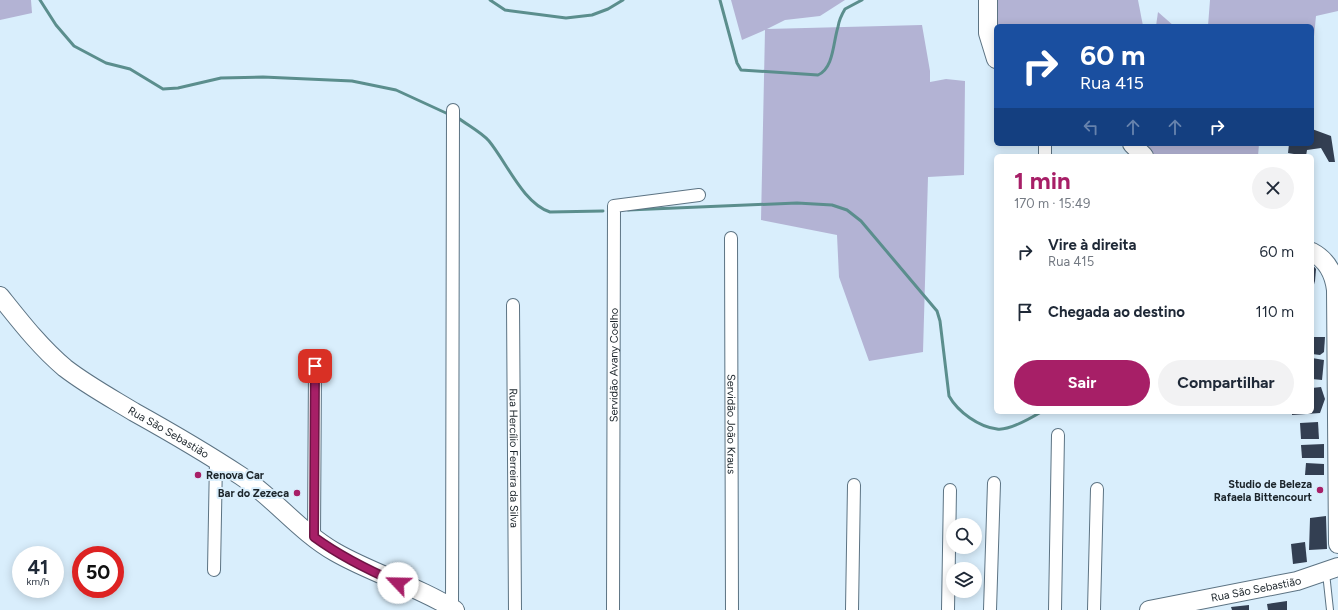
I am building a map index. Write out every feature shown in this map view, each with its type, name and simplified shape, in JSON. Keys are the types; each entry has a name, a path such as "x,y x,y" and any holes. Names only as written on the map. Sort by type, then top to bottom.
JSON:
{"main road":[{"path":"988,0 988,33 994,52"},
{"path":"1134,146 1142,154"},
{"path":"1314,253 1323,259 1328,266 1334,280 1336,290 1338,544"},
{"name":"Rua São Sebastião","path":"0,296 36,339 66,368 93,388 216,460 242,477 333,551 357,564 454,609"},
{"name":"Rua São Sebastião","path":"1149,610 1278,585 1332,570"}],"street":[{"path":"453,110 454,609"},
{"name":"Servidão Avany Coelho","path":"613,610 614,206 699,195"},
{"name":"Servidão João Kraus","path":"731,238 732,610"},
{"name":"Rua Hercílio Ferreira da Silva","path":"513,306 515,610"},
{"path":"314,537 315,366"},
{"path":"1054,610 1058,435"},
{"path":"214,570 216,460"},
{"path":"990,610 994,483"},
{"path":"852,610 854,485"},
{"path":"1094,610 1097,488"},
{"path":"948,610 950,490"}],"lane":[{"path":"1330,610 1332,570"}],"shaded area":[{"path":"0,0 31,0 32,13 0,20"},
{"path":"731,0 845,0 820,16 785,20 767,29 922,25 930,71 930,82 946,79 965,81 964,175 928,177 923,352 869,361 839,277 837,235 761,220 765,30 742,40"},
{"path":"996,0 1138,0 1143,24 996,24"},
{"path":"1210,0 1338,0 1338,11 1316,16 1314,36 1314,24 1208,24"},
{"path":"1158,12 1172,24 1156,24"},
{"path":"1144,146 1259,146 1258,154 1149,154 1144,148"}],"building":[{"path":"1314,130 1331,136 1335,162 1329,162 1321,148 1307,150 1306,154 1288,153 1289,146 1314,146"},
{"path":"1314,266 1316,269 1314,284"},
{"path":"1314,337 1325,337 1324,352 1320,355 1314,354"},
{"path":"1314,358 1324,360 1322,380 1314,379"},
{"path":"1321,387 1325,399 1320,413 1314,413 1314,388"},
{"path":"1318,422 1319,439 1301,439 1300,423"},
{"path":"1324,444 1324,458 1302,458 1301,445"},
{"path":"1306,463 1324,464 1324,475 1305,475"},
{"path":"1326,516 1327,549 1309,550 1310,518"},
{"path":"1305,542 1307,562 1293,564 1291,544"},
{"path":"1287,601 1287,610 1268,610 1267,604"},
{"path":"1249,605 1249,610 1232,610 1231,607"}],"waterway":[{"path":"40,0 56,25 74,46 106,63 130,69 163,89 178,88 221,78 263,77 352,81 396,90 446,113"},
{"path":"490,0 505,10 566,18 592,15 608,9 623,0"},
{"path":"720,0 737,63 741,70 818,75 823,72 830,61 839,22 845,9 862,0"},
{"path":"457,117 489,141 516,181 540,207 550,212 603,211"},
{"path":"628,210 797,203 832,205 847,210 861,221 937,311 940,321 949,396 958,408 976,422 990,428 997,429 1014,426 1038,414"}],"place":[{"name":"Renova Car","path":"198,475"},
{"name":"Studio de Beleza Rafaela Bittencourt","path":"1320,490"},
{"name":"Bar do Zezeca","path":"297,493"}],"route":[{"path":"315,366 314,537 333,551 398,583"}]}
